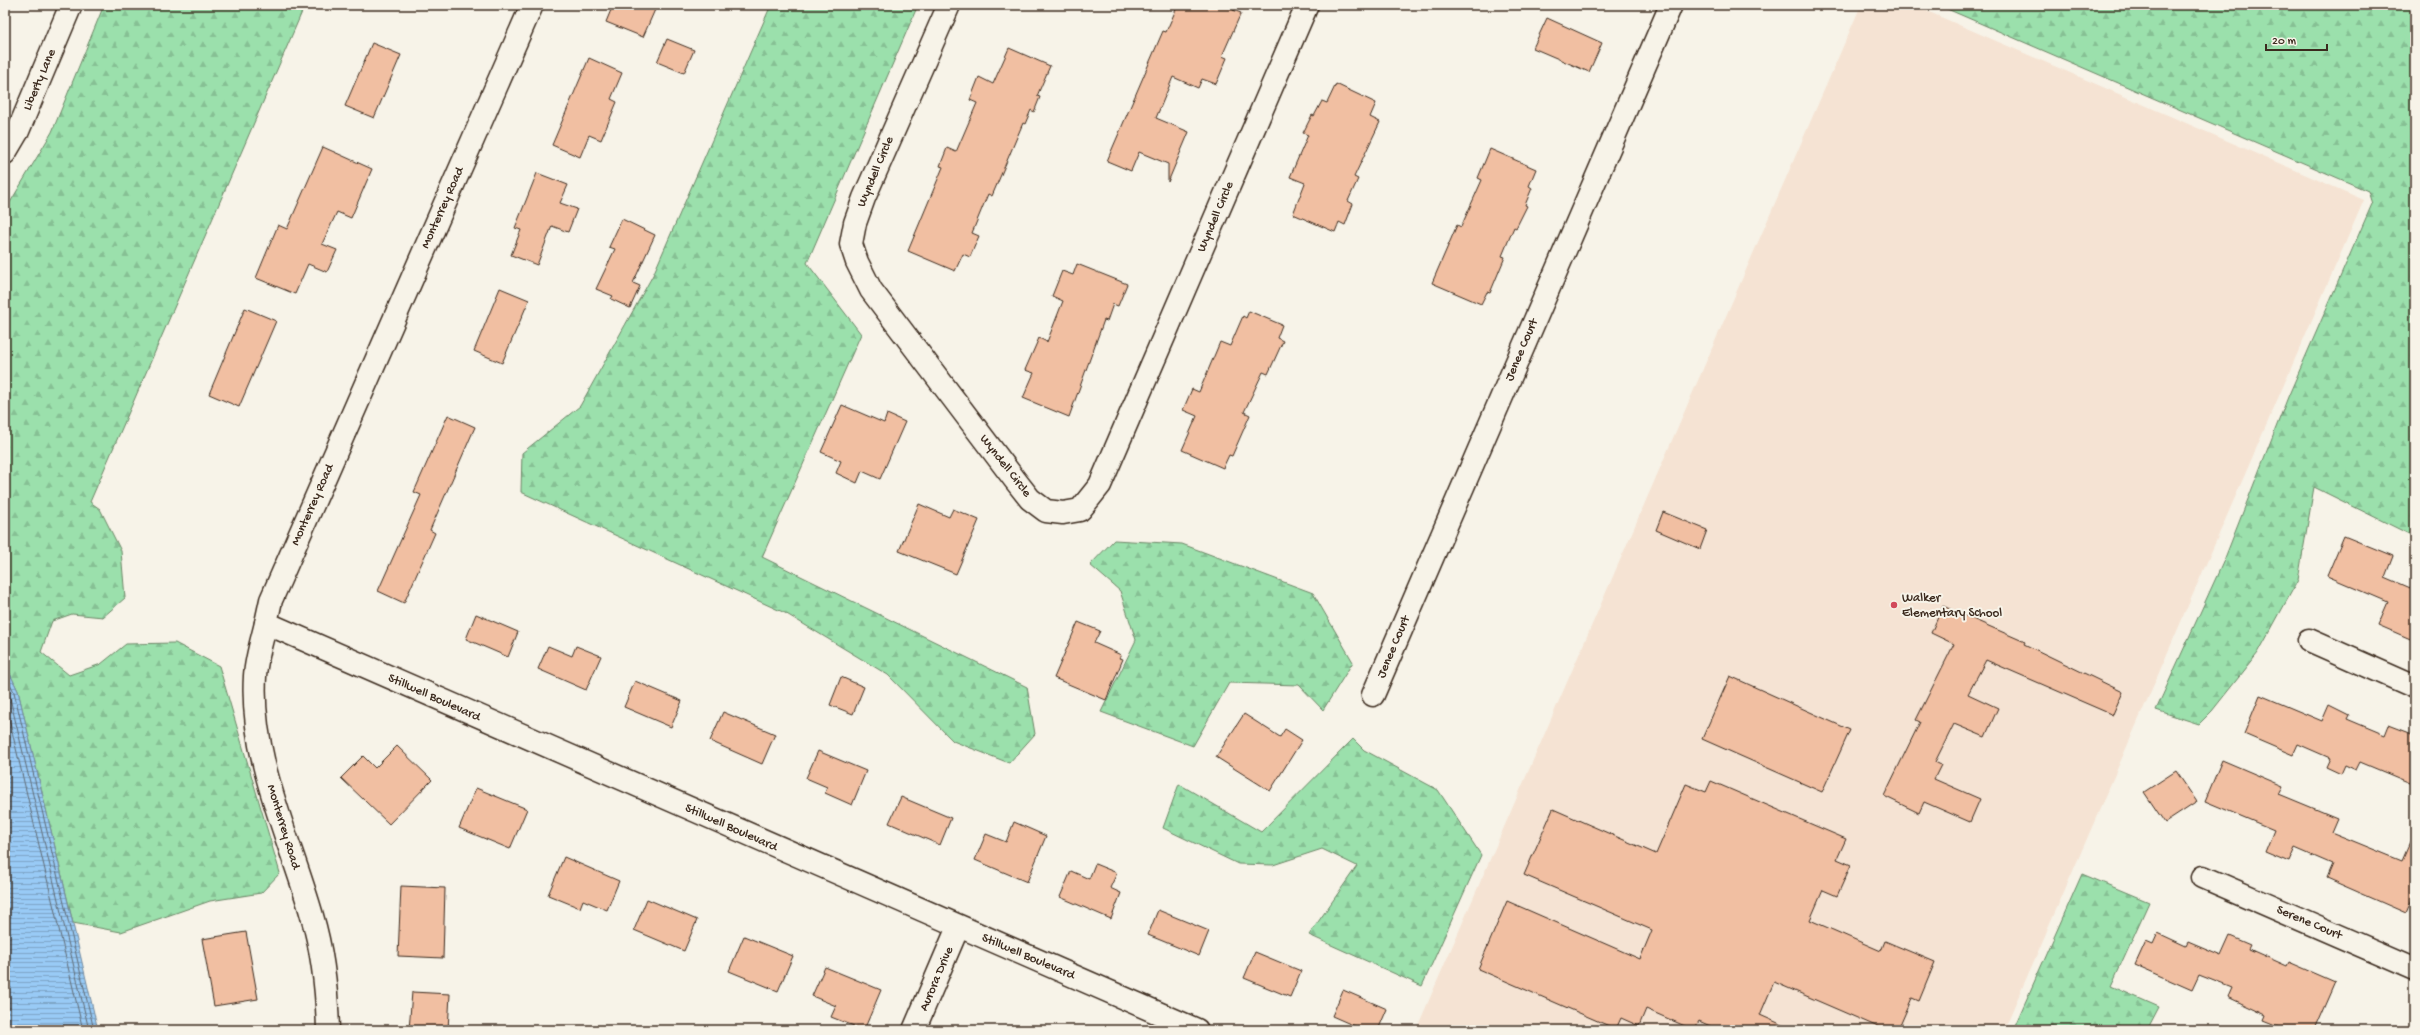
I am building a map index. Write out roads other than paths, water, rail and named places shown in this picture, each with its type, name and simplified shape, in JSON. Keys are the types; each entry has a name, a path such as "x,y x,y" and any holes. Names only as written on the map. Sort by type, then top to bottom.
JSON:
{"street":[{"name":"Liberty Lane","path":"5,154 18,131 71,5"},
{"name":"Monterrey Road","path":"328,1030 327,1000 312,917 278,817 258,724 255,676 271,600 532,5"},
{"name":"Wyndell Circle","path":"949,5 864,198 851,244 857,262 871,290 1014,480 1030,499 1046,511 1063,514 1080,510 1100,485 1307,5"},
{"name":"Jenee Court","path":"1373,695 1671,5"},
{"name":"Stillwell Boulevard","path":"266,623 958,927 1197,1030"},
{"path":"2309,640 2415,687"},
{"name":"Serene Court","path":"2203,877 2415,968"},
{"name":"Aurora Drive","path":"914,1030 958,927"}],"water":[{"path":"5,663 18,691 98,1030 5,1030"}],"place":[{"name":"Walker Elementary School","path":"1894,605"}]}
